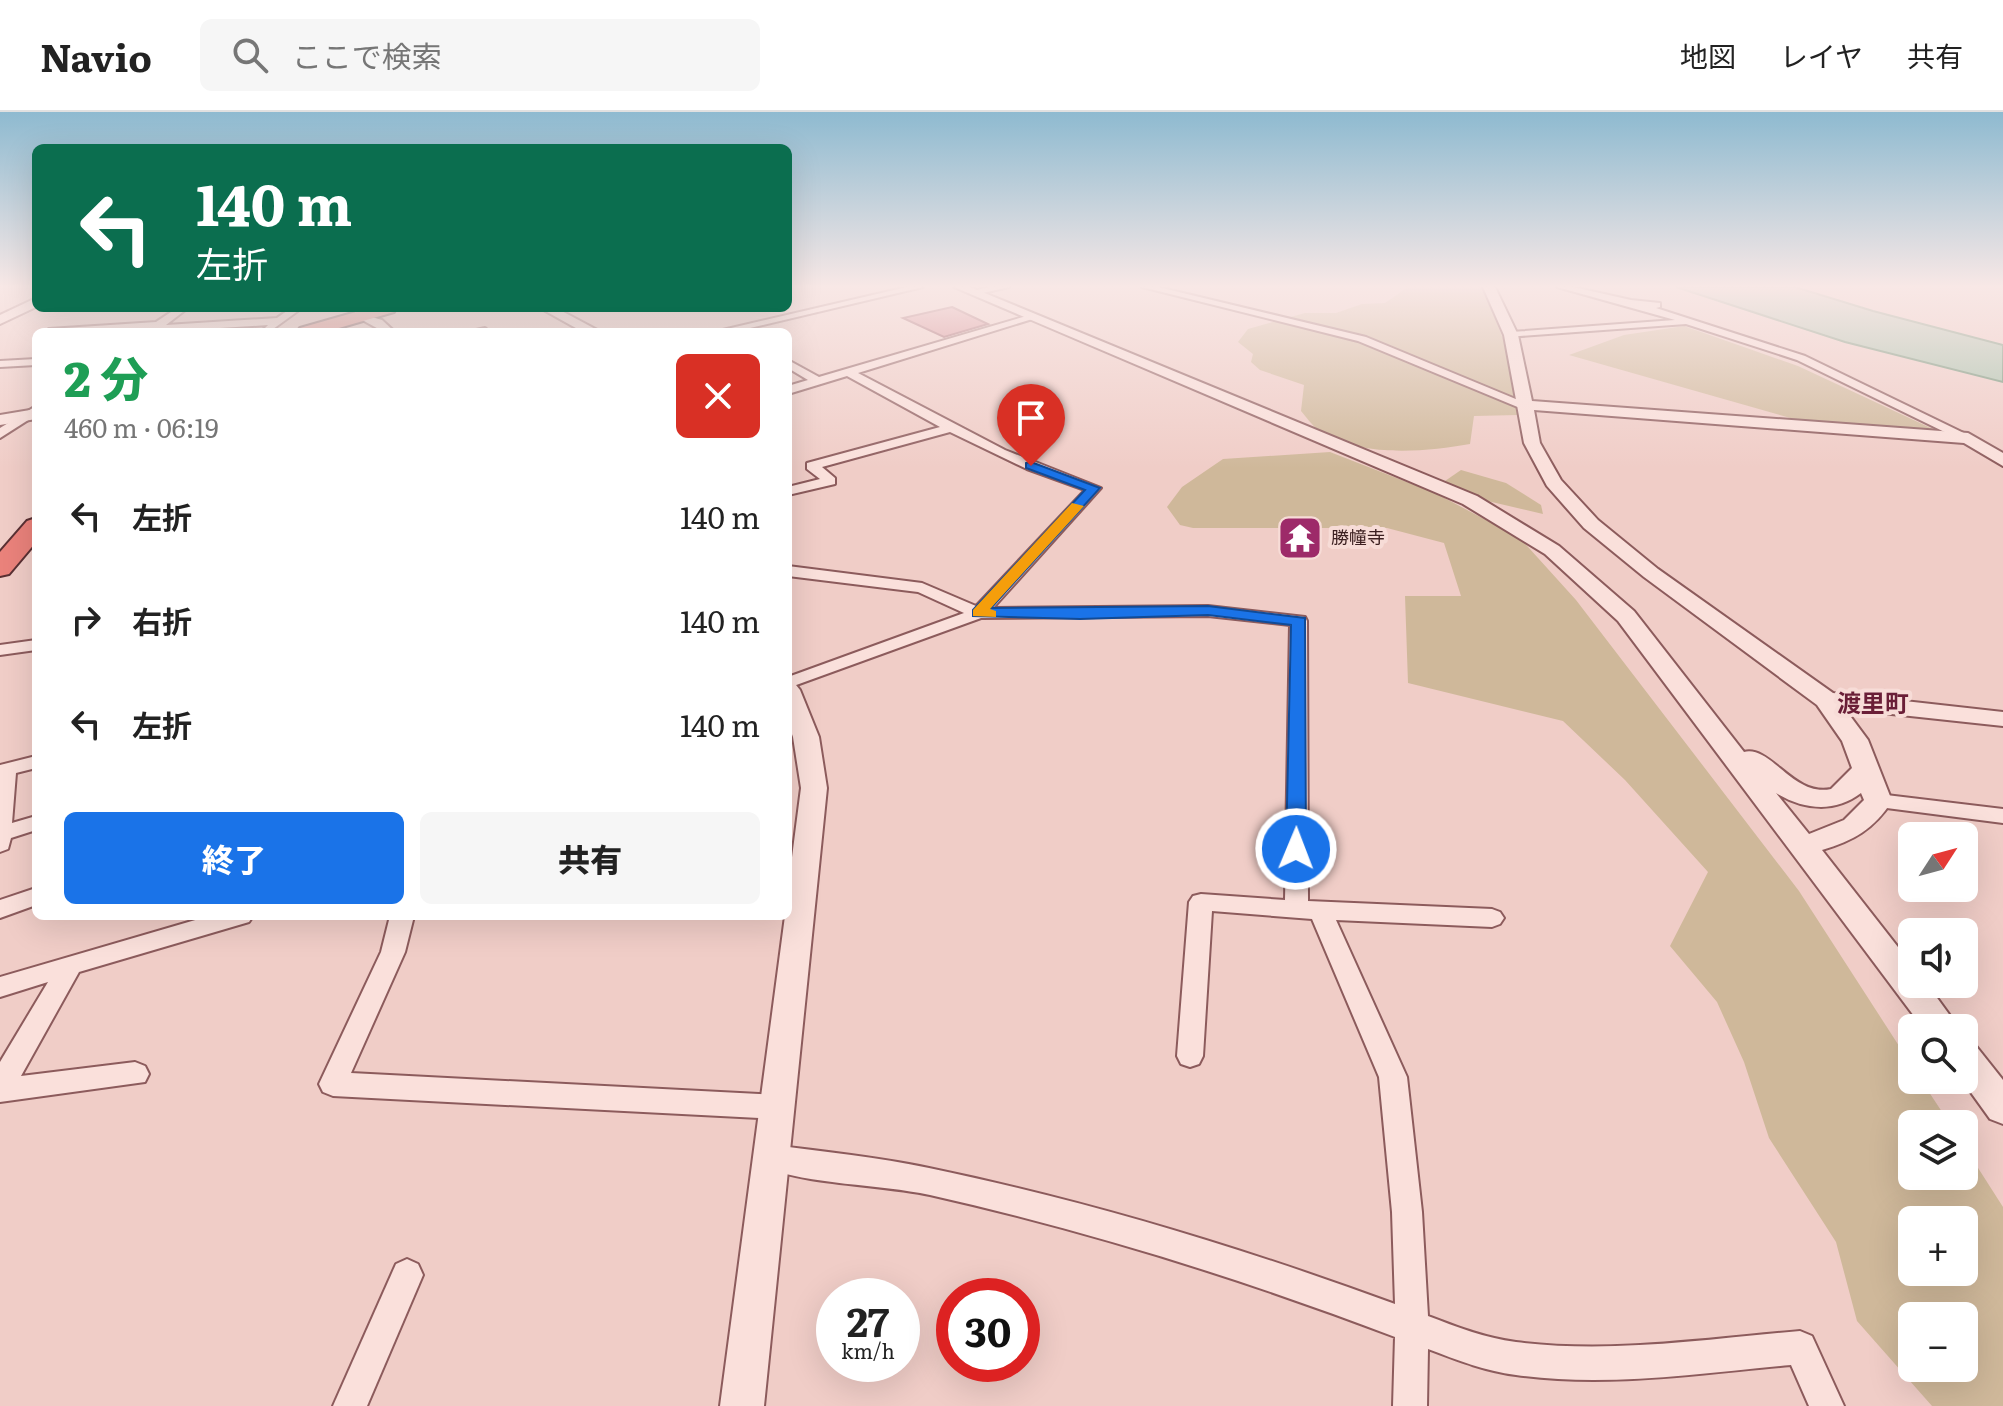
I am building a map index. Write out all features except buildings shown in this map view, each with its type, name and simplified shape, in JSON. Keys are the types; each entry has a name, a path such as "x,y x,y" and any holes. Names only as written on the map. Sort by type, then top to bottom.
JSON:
{"highway":[{"path":"0,568 32,531"}],"street":[{"path":"792,389 934,347"},
{"path":"1106,347 1470,500 1552,550 1626,616 1931,1014"},
{"path":"1383,347 1524,405 1968,438"},
{"path":"1513,347 1532,443 1553,482 1591,524 1651,573 1826,700 1855,740 1878,801"},
{"path":"1767,347 1812,363 1968,438 2003,461"},
{"path":"0,364 32,362"},
{"path":"792,365 819,382"},
{"path":"792,696 979,613 1094,488 1064,480 850,373"},
{"path":"0,420 32,413"},
{"path":"0,434 32,414"},
{"path":"792,490 830,481 812,466 953,427"},
{"path":"792,572 922,588 979,613 1080,614 1195,610 1299,621 1308,910 1393,1077 1407,1212 1412,1326 1410,1406"},
{"path":"0,650 32,646"},
{"path":"1826,700 2003,719"},
{"path":"1690,701 1720,724 1773,780 1792,792 1819,799 1840,797 1857,784 1866,768"},
{"path":"742,1406 814,788 812,761 792,705"},
{"path":"0,844 3,770 32,763"},
{"path":"1801,845 1838,838 1869,816 1878,801"},
{"path":"1878,801 2003,816"},
{"path":"0,834 32,824"},
{"path":"0,909 32,897"},
{"path":"1190,1056 1201,902 1492,918"},
{"path":"0,987 227,920"},
{"path":"401,920 393,952 333,1084 777,1107"},
{"path":"0,1089 70,966"},
{"path":"0,1089 135,1074"},
{"path":"1978,1075 2003,1108"},
{"path":"773,1158 927,1181 1052,1211 1205,1254 1478,1351 1517,1359 1612,1363 1800,1348 1827,1406"},
{"path":"350,1406 407,1275"}],"shaded area":[{"path":"1245,347 1505,347 1518,415 1474,416 1470,444 1413,450 1372,449 1353,445 1318,430 1301,411 1304,385 1260,370 1251,362 1253,354"},
{"path":"1590,347 1745,347 1798,366 1935,430 1801,421 1569,355"},
{"path":"1866,347 2003,347 2003,382"},
{"path":"1330,452 1435,493 1520,538 1576,600 1799,891 1898,1044 1898,1094 1930,1094 1941,1110 1898,1110 1898,1190 1978,1190 1978,1168 2003,1207 2003,1406 1932,1406 1911,1382 1978,1382 1978,1302 1898,1302 1898,1367 1857,1321 1836,1242 1769,1138 1744,1062 1717,1002 1670,946 1708,872 1625,780 1563,721 1408,683 1405,596 1461,596 1444,543 1387,528 1193,528 1180,525 1167,507 1182,487 1223,459"},
{"path":"1461,470 1506,483 1541,505 1543,514 1479,499 1445,481"}],"slow traffic":[{"path":"990,614 979,613 1077,506"}],"place":[{"name":"勝幢寺","path":"1300,538"}],"district":[{"name":"渡里町","path":"1873,704"}],"route":[{"path":"1031,466 1094,488 979,613 1080,614 1182,610 1299,621 1296,849"}]}
